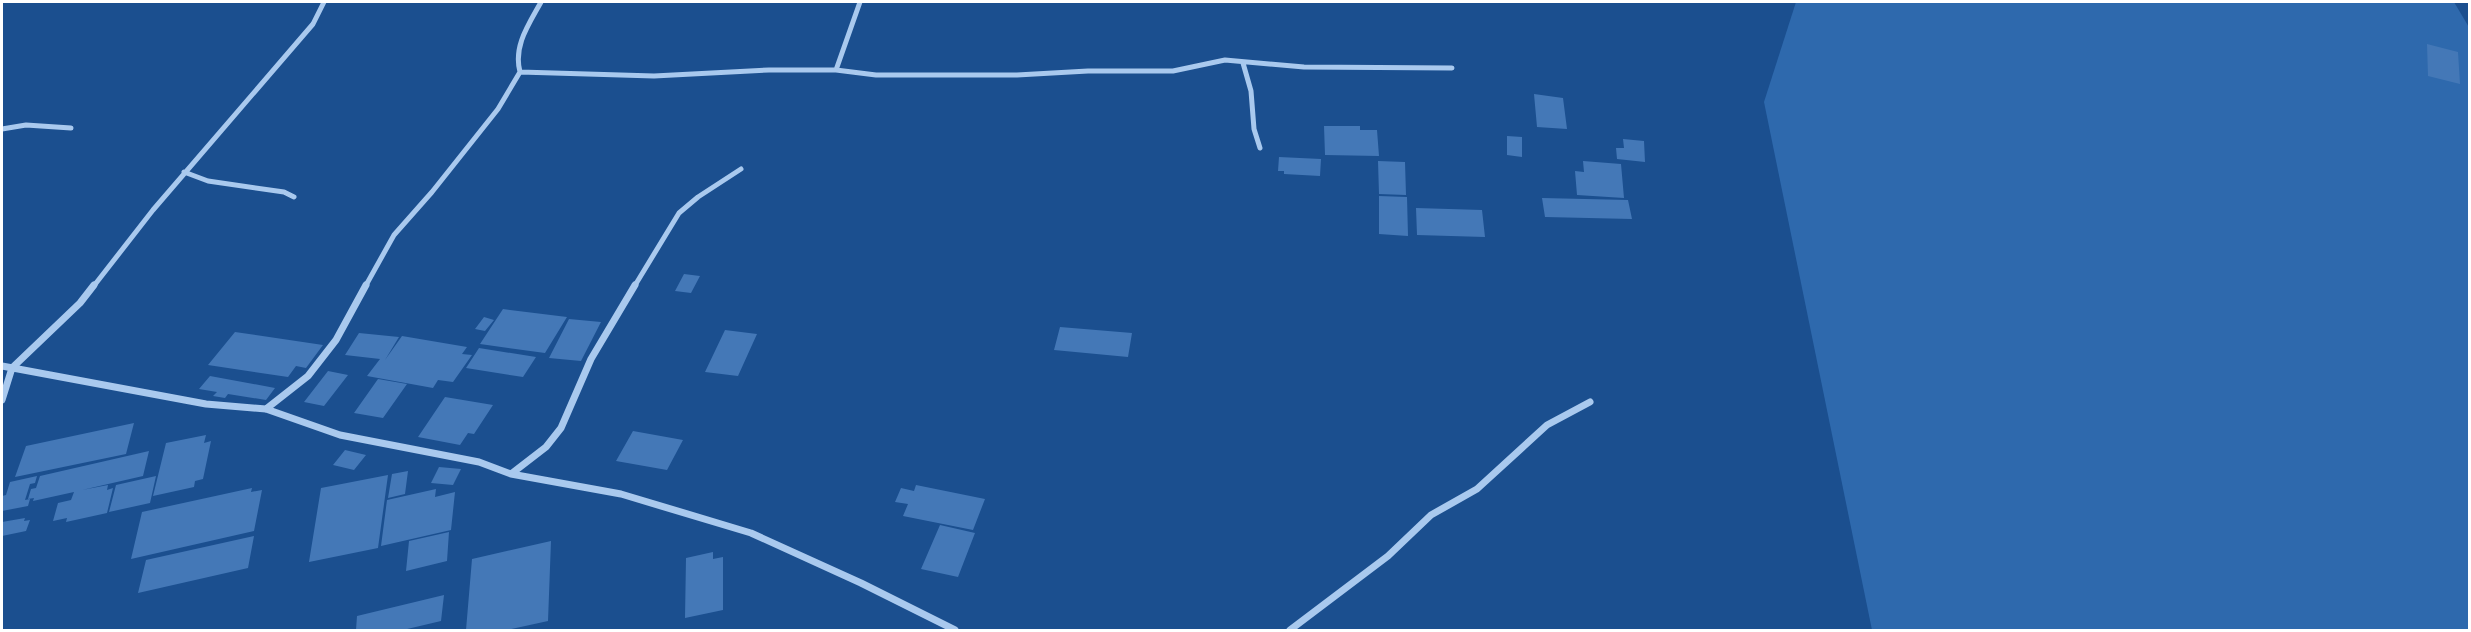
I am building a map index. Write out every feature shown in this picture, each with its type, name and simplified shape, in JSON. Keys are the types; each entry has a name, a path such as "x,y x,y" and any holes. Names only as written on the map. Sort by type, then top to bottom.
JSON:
{"street":[{"path":"2,400 12,368 80,303 184,172 313,24 324,2"},
{"path":"520,72 516,62 517,52 542,2"},
{"path":"836,70 860,2"},
{"path":"520,72 654,76 769,70 836,70 876,75 1017,75 1088,71 1173,71 1225,60 1304,67 1452,68"},
{"path":"1244,63 1251,91 1254,129 1260,148"},
{"path":"266,409 308,376 336,340 394,234 432,192 498,109 520,72"},
{"path":"2,129 26,125 71,128"},
{"path":"511,474 546,447 561,428 591,359 679,213 698,197 741,170"},
{"path":"184,172 208,181 284,192 294,197"},
{"path":"2,366 206,404 266,409 340,435 479,462 511,474 621,494 751,533 861,583 955,630"},
{"path":"1290,630 1389,556 1431,515 1477,489 1547,425 1590,402"}],"shaded area":[{"path":"1796,2 2454,2 2470,29 2469,630 1872,630 1764,102"}],"building":[{"path":"2427,44 2458,52 2460,84 2428,76"},
{"path":"1534,94 1563,98 1567,129 1537,127"},
{"path":"1324,126 1360,126 1360,130 1377,130 1379,156 1325,155"},
{"path":"1507,136 1522,137 1522,157 1507,155"},
{"path":"1623,139 1644,141 1645,162 1617,159 1616,148 1624,148"},
{"path":"1279,157 1321,159 1320,176 1284,174 1284,171 1278,171"},
{"path":"1378,161 1405,162 1406,195 1379,194"},
{"path":"1583,161 1621,164 1624,198 1577,195 1575,171 1584,172"},
{"path":"1379,196 1407,197 1408,236 1379,234"},
{"path":"1542,198 1628,200 1632,219 1545,217"},
{"path":"1416,208 1482,210 1485,237 1417,235"},
{"path":"684,274 700,276 691,293 675,291"},
{"path":"503,309 567,317 545,353 480,344"},
{"path":"484,317 494,320 485,331 475,329"},
{"path":"569,319 601,322 581,361 549,358"},
{"path":"1060,327 1132,333 1128,357 1054,350"},
{"path":"725,330 757,334 738,376 705,372"},
{"path":"235,332 323,345 306,368 296,366 288,377 208,365"},
{"path":"359,333 399,337 385,360 402,336 467,347 462,354 472,355 453,382 438,380 433,388 367,376 380,359 345,355"},
{"path":"479,348 536,357 523,377 466,368"},
{"path":"328,371 348,375 324,406 304,402"},
{"path":"210,376 275,388 266,400 228,394 225,398 213,396 217,392 199,389"},
{"path":"378,379 407,384 383,418 354,413"},
{"path":"445,397 493,405 474,434 468,433 460,445 418,437"},
{"path":"134,423 126,454 15,477 26,446"},
{"path":"633,431 683,440 667,470 616,461"},
{"path":"206,435 204,443 211,441 203,479 195,481 194,487 153,496 166,443"},
{"path":"345,450 366,455 354,470 333,465"},
{"path":"149,451 143,476 82,490 108,485 107,490 113,488 107,513 66,522 67,518 53,521 58,503 71,500 74,492 33,501 34,498 28,499 31,489 36,488 40,476"},
{"path":"439,467 461,469 453,485 431,483"},
{"path":"408,471 405,494 388,498 392,474"},
{"path":"388,475 378,548 309,562 321,488"},
{"path":"37,476 35,483 30,484 25,500 30,499 28,506 2,511 2,496 6,495 10,482"},
{"path":"156,476 150,503 109,512 116,485"},
{"path":"916,485 985,499 973,530 903,516 908,504 895,502 901,488 914,491"},
{"path":"252,488 251,492 262,490 254,531 131,559 142,512"},
{"path":"436,489 435,497 455,492 451,530 381,546 387,500"},
{"path":"25,518 24,521 30,520 26,531 2,536 2,522"},
{"path":"940,525 975,533 958,577 921,569"},
{"path":"449,532 447,561 406,571 409,541"},
{"path":"254,536 248,568 138,593 146,560"},
{"path":"551,541 548,621 507,630 466,630 472,559"},
{"path":"713,552 713,559 723,557 723,610 685,618 686,558"},
{"path":"444,595 441,621 403,630 356,630 357,616"}]}
